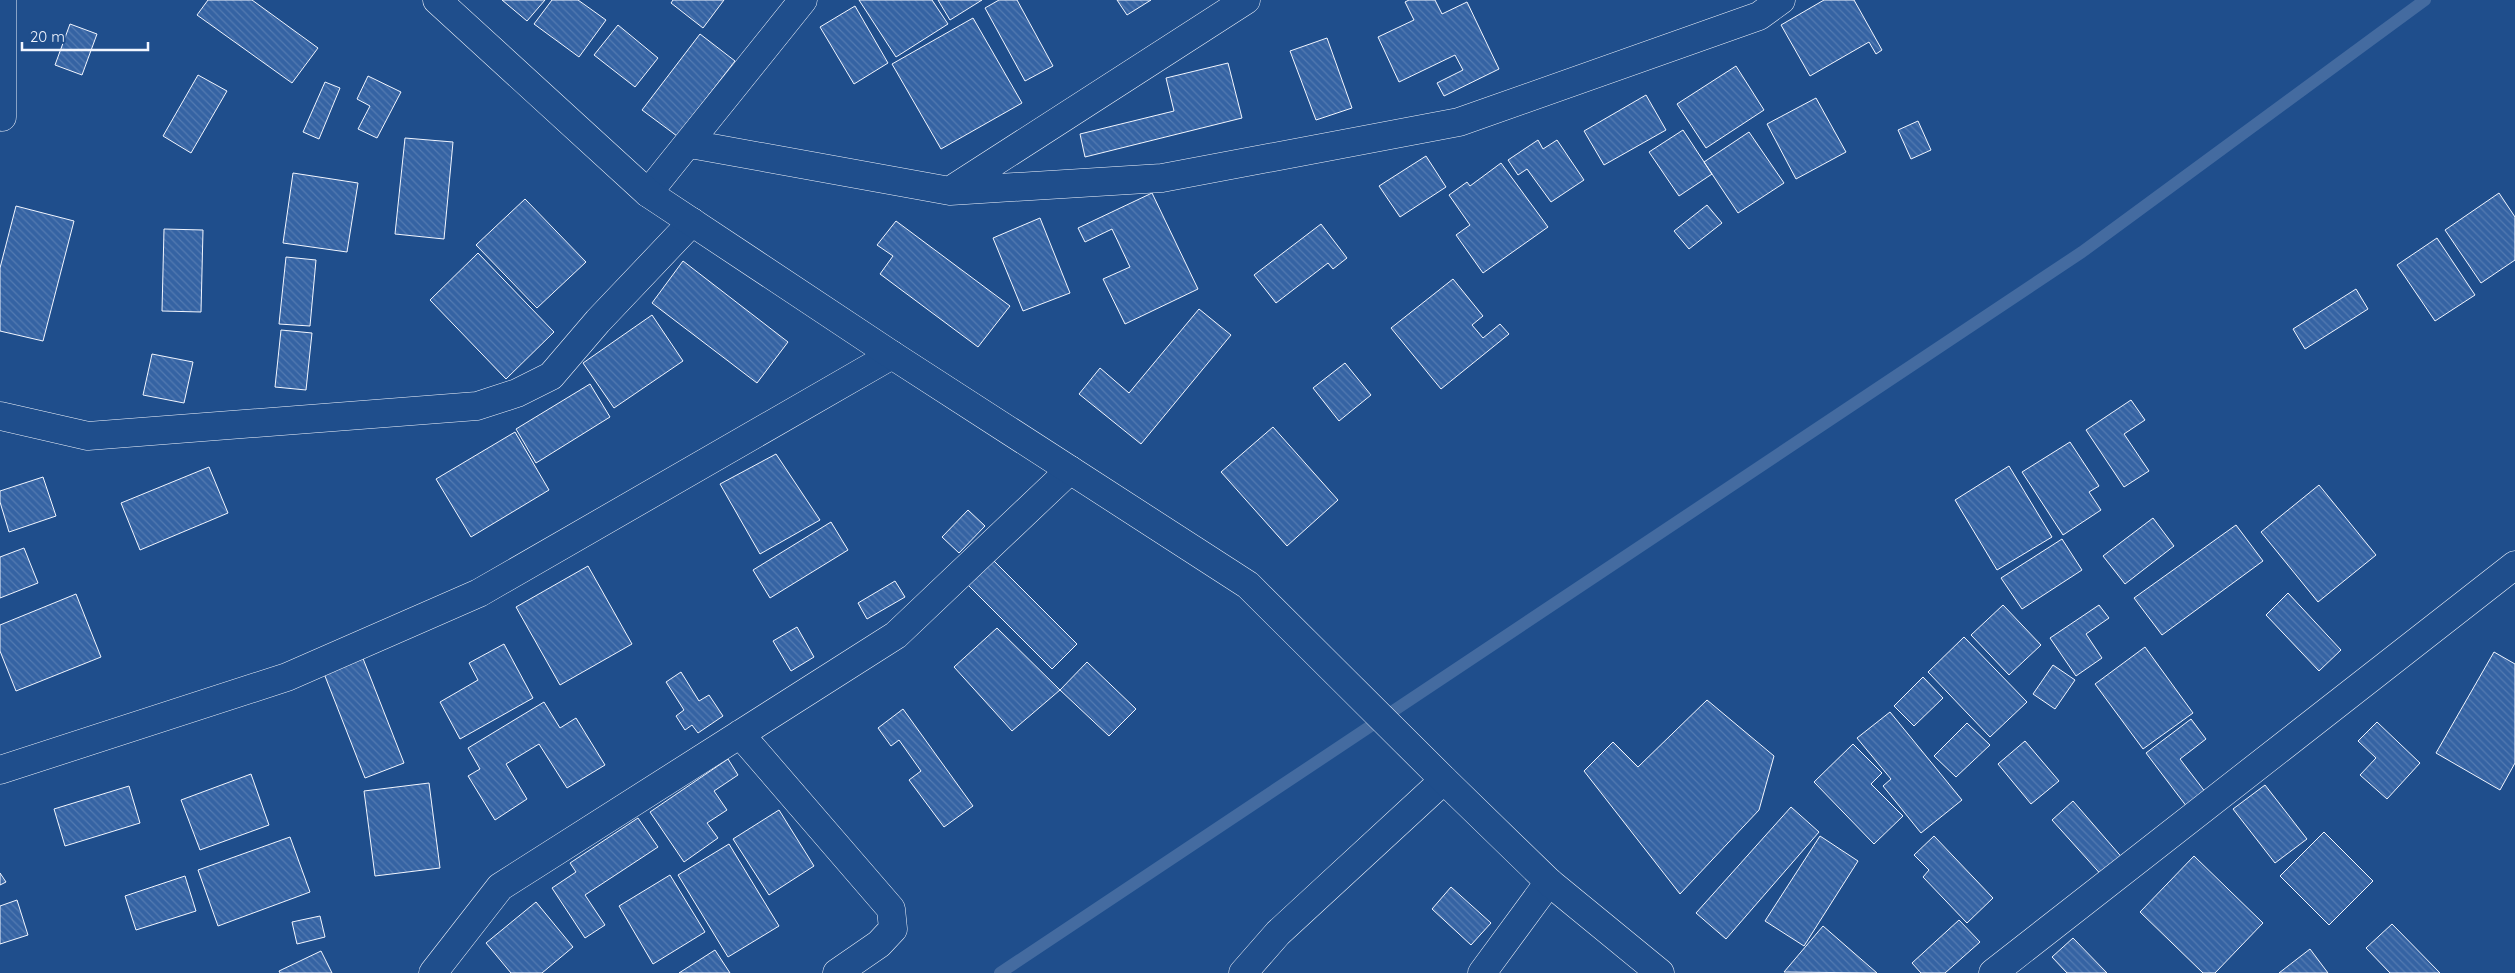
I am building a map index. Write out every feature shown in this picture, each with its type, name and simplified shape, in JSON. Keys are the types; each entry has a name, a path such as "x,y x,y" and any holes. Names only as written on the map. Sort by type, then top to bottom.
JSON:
{"street":[{"path":"2,0 2,117"},
{"path":"437,0 648,193 892,355 1248,585 1444,780 1550,882 1660,973"},
{"path":"648,193 690,144 803,0"},
{"path":"950,191 1246,0"},
{"path":"690,144 950,191 1162,178 1459,122 1758,16 1781,0"},
{"path":"0,416 88,436 477,406 516,393 551,376 598,321 692,222"},
{"path":"0,770 287,677 479,593 892,355"},
{"path":"433,973 500,887 896,635 1070,470"},
{"path":"1993,973 2515,565"},
{"path":"740,734 891,909 893,929 879,944 837,973"},
{"path":"1243,973 1278,932 1444,780"},
{"path":"1482,973 1550,882"}],"building":[{"path":"208,0 252,0 318,48 292,83 197,15"},
{"path":"502,0 545,0 527,21"},
{"path":"552,0 578,0 606,20 579,57 534,24"},
{"path":"673,0 724,0 703,28 671,3"},
{"path":"859,0 932,0 948,24 896,57"},
{"path":"938,0 982,0 950,20"},
{"path":"999,0 1017,0 1053,66 1025,81 985,8"},
{"path":"1117,0 1151,0 1127,15"},
{"path":"1409,0 1435,0 1442,14 1467,2 1499,69 1444,96 1437,83 1463,70 1455,55 1399,82 1378,37 1414,20 1405,2"},
{"path":"1824,0 1854,0 1882,50 1876,54 1869,42 1810,76 1781,25"},
{"path":"855,6 888,63 854,84 820,27"},
{"path":"973,18 1022,103 941,149 892,64"},
{"path":"70,24 97,34 82,75 55,65"},
{"path":"618,25 658,58 635,87 594,55"},
{"path":"700,34 735,61 677,136 642,110"},
{"path":"1327,38 1352,108 1316,120 1290,51"},
{"path":"1228,63 1242,118 1085,157 1080,134 1174,111 1166,78"},
{"path":"1736,66 1764,110 1706,148 1677,104"},
{"path":"198,75 227,91 191,153 163,136"},
{"path":"368,76 401,92 377,138 358,129 370,106 357,99"},
{"path":"325,82 340,88 319,139 303,132"},
{"path":"1646,95 1666,130 1604,165 1584,131"},
{"path":"1816,98 1846,152 1796,179 1767,124"},
{"path":"1918,121 1931,150 1911,159 1898,130"},
{"path":"1683,130 1712,174 1679,196 1649,152"},
{"path":"1749,132 1784,183 1738,213 1704,162"},
{"path":"405,138 453,142 444,239 395,234"},
{"path":"1538,140 1543,149 1557,140 1584,180 1551,202 1527,169 1518,175 1508,160"},
{"path":"1426,156 1446,187 1400,217 1379,186"},
{"path":"1501,163 1548,227 1483,273 1456,235 1470,225 1449,195 1467,182 1470,186"},
{"path":"293,173 358,183 347,252 283,243"},
{"path":"1152,193 1198,289 1125,324 1103,279 1130,267 1112,229 1085,242 1078,228"},
{"path":"2499,193 2515,217 2515,260 2481,283 2445,230"},
{"path":"525,199 586,262 537,308 476,245"},
{"path":"1707,205 1722,223 1689,249 1674,231"},
{"path":"16,206 74,221 43,341 0,331 0,268"},
{"path":"1040,218 1070,293 1023,311 993,238"},
{"path":"896,221 1010,306 978,347 880,274 893,256 877,245"},
{"path":"1321,224 1347,258 1333,269 1328,263 1276,303 1254,275"},
{"path":"164,229 203,230 201,312 162,311"},
{"path":"2437,238 2475,295 2435,321 2397,265"},
{"path":"478,253 554,332 506,379 430,300"},
{"path":"286,257 316,260 310,326 279,324"},
{"path":"683,261 788,342 757,383 652,303"},
{"path":"1453,279 1483,316 1472,325 1483,338 1500,324 1509,334 1441,389 1391,328"},
{"path":"2356,289 2368,309 2305,349 2293,329"},
{"path":"1199,309 1231,335 1141,444 1079,394 1100,368 1129,393"},
{"path":"652,315 683,361 614,408 583,363"},
{"path":"281,330 312,333 306,390 275,387"},
{"path":"152,354 193,362 184,403 143,395"},
{"path":"1345,363 1371,395 1339,421 1313,388"},
{"path":"590,384 610,417 536,463 516,429"},
{"path":"2131,400 2145,420 2124,434 2149,471 2124,487 2086,430"},
{"path":"1273,427 1338,500 1287,546 1221,472"},
{"path":"515,432 549,490 471,537 436,479"},
{"path":"2070,442 2099,486 2089,492 2101,510 2063,535 2022,472"},
{"path":"776,454 820,520 760,554 720,484"},
{"path":"2009,466 2052,537 1997,570 1955,500"},
{"path":"209,467 228,513 140,550 121,503"},
{"path":"43,477 56,516 9,532 0,502 0,491"},
{"path":"2319,485 2376,555 2318,602 2261,532"},
{"path":"968,510 985,526 959,553 942,537"},
{"path":"2153,518 2174,546 2125,584 2103,556"},
{"path":"831,522 848,550 770,598 753,570"},
{"path":"2236,525 2263,561 2162,635 2134,598"},
{"path":"2062,539 2082,570 2022,609 2001,578"},
{"path":"24,548 38,583 0,598 0,557"},
{"path":"993,560 1077,644 1052,669 968,585"},
{"path":"588,566 632,644 560,685 516,607"},
{"path":"895,581 905,597 867,619 858,603"},
{"path":"2288,593 2341,650 2319,671 2266,615"},
{"path":"76,594 101,657 16,691 0,651 0,625"},
{"path":"2003,605 2041,645 2009,675 1971,635"},
{"path":"2099,605 2109,618 2086,634 2102,658 2076,676 2050,638"},
{"path":"797,627 814,657 791,671 773,641"},
{"path":"997,628 1060,690 1012,731 954,667"},
{"path":"1964,637 2027,702 1990,737 1928,672"},
{"path":"504,644 533,698 460,739 440,702 478,680 469,663"},
{"path":"2145,647 2193,713 2143,749 2095,684"},
{"path":"2494,652 2515,664 2515,763 2500,790 2436,753"},
{"path":"362,656 404,763 365,778 323,671"},
{"path":"1087,662 1136,709 1109,736 1060,690"},
{"path":"2053,665 2075,680 2055,709 2033,694"},
{"path":"681,672 699,701 709,695 723,716 698,733 692,725 685,730 676,716 684,710 666,682"},
{"path":"1923,677 1943,698 1914,726 1894,706"},
{"path":"1707,700 1774,756 1759,810 1680,894 1584,771 1613,742 1638,767"},
{"path":"544,702 560,728 576,718 605,765 567,788 539,744 506,764 527,799 495,820 468,776 480,769 468,748"},
{"path":"903,709 973,806 944,827 909,780 921,771 899,740 891,746 878,728"},
{"path":"1890,712 1962,800 1921,833 1883,786 1891,779 1857,738"},
{"path":"2191,719 2206,739 2180,759 2206,793 2187,807 2146,753"},
{"path":"2377,722 2420,763 2387,799 2360,775 2376,758 2358,741"},
{"path":"1967,723 1990,745 1956,777 1934,756"},
{"path":"2025,741 2059,781 2031,804 1998,764"},
{"path":"1853,744 1882,773 1871,784 1903,816 1874,844 1814,782"},
{"path":"728,759 738,775 714,791 727,810 707,823 718,838 684,862 650,812"},
{"path":"251,774 269,825 200,850 181,800"},
{"path":"429,783 440,868 375,876 364,791"},
{"path":"2265,785 2307,839 2275,863 2233,809"},
{"path":"129,786 140,823 65,846 54,809"},
{"path":"2073,801 2125,861 2105,879 2052,820"},
{"path":"1791,807 1819,832 1726,939 1696,913"},
{"path":"779,810 814,866 769,895 733,839"},
{"path":"638,818 658,847 585,895 605,925 585,938 552,888 576,872 570,863"},
{"path":"2324,832 2373,881 2329,925 2280,876"},
{"path":"1820,836 1858,861 1804,946 1765,921"},
{"path":"1934,836 1993,898 1967,923 1923,877 1929,870 1914,855"},
{"path":"290,837 310,892 218,926 198,870"},
{"path":"729,844 779,926 728,957 678,875"},
{"path":"2194,856 2263,923 2215,973 2203,973 2140,912"},
{"path":"0,873 6,882 0,885"},
{"path":"670,875 705,932 653,964 619,906"},
{"path":"185,876 196,911 136,930 125,896"},
{"path":"1451,887 1491,923 1471,945 1432,909"},
{"path":"17,900 28,935 0,944 0,906"},
{"path":"536,902 573,947 542,973 511,973 486,943"},
{"path":"320,916 325,937 297,944 292,922"},
{"path":"1959,920 1980,942 1945,973 1921,973 1912,963"},
{"path":"2392,924 2440,973 2390,973 2366,948"},
{"path":"1823,926 1877,973 1784,972"},
{"path":"2073,938 2107,973 2067,973 2052,957"},
{"path":"2310,949 2328,973 2279,973"},
{"path":"715,950 730,973 679,973"},
{"path":"321,951 332,973 280,973 279,971"}],"waterway":[{"path":"1000,973 2082,252 2425,0"}]}
